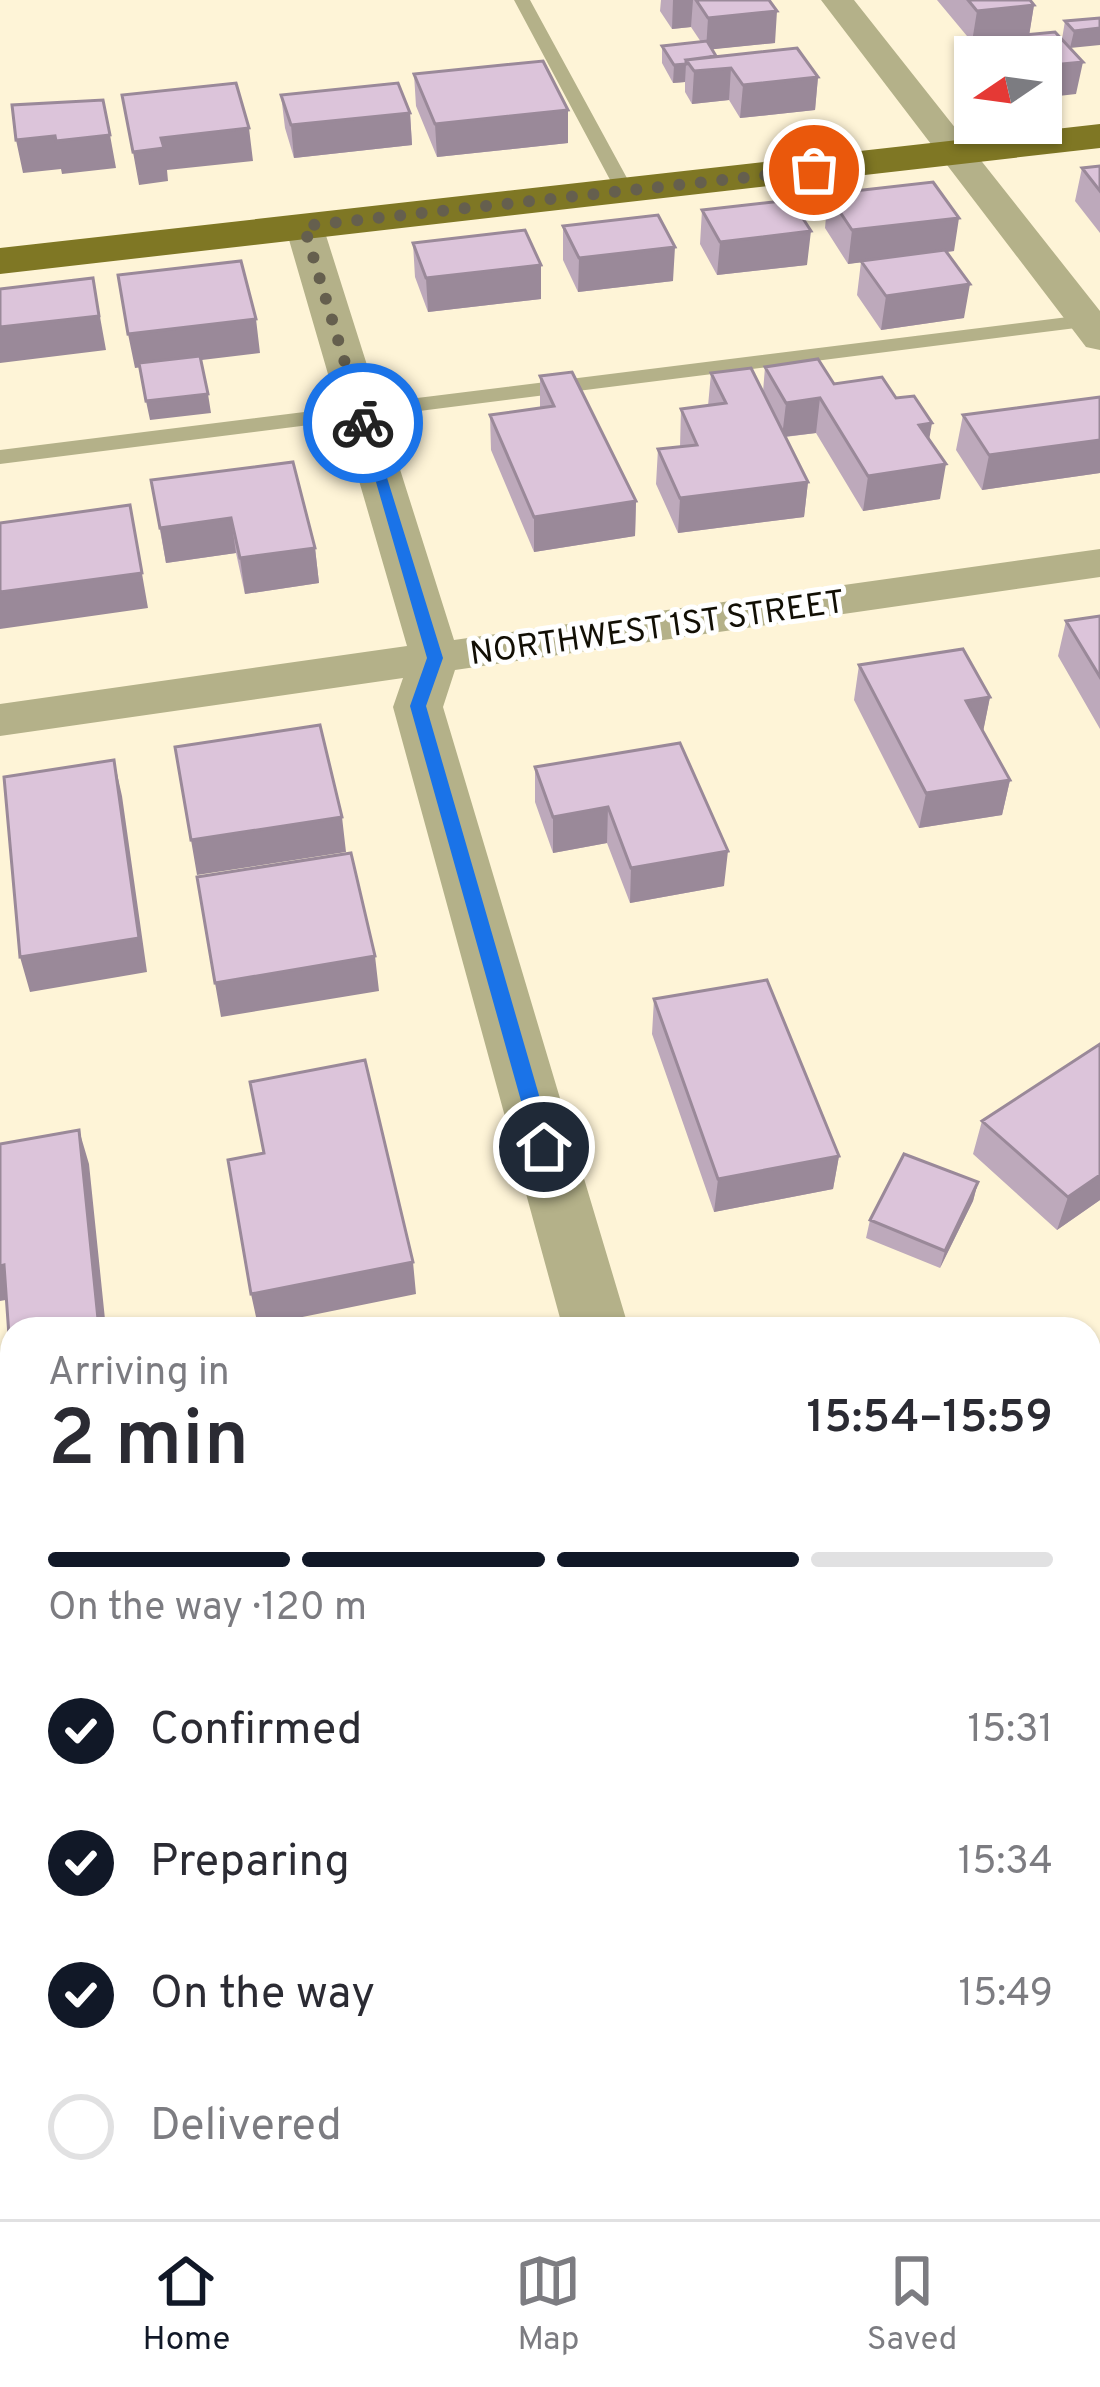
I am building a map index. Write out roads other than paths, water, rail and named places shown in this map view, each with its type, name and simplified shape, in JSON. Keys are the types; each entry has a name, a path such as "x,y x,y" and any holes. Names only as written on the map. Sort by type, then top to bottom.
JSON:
{"main road":[{"path":"0,261 1100,136"}],"street":[{"path":"837,0 1096,326"},
{"path":"304,226 435,658 418,706 593,1317"},
{"name":"NORTHWEST 1ST STREET","path":"0,720 1100,563"}],"lane":[{"path":"522,0 625,191"},
{"path":"0,457 1096,326"}]}
